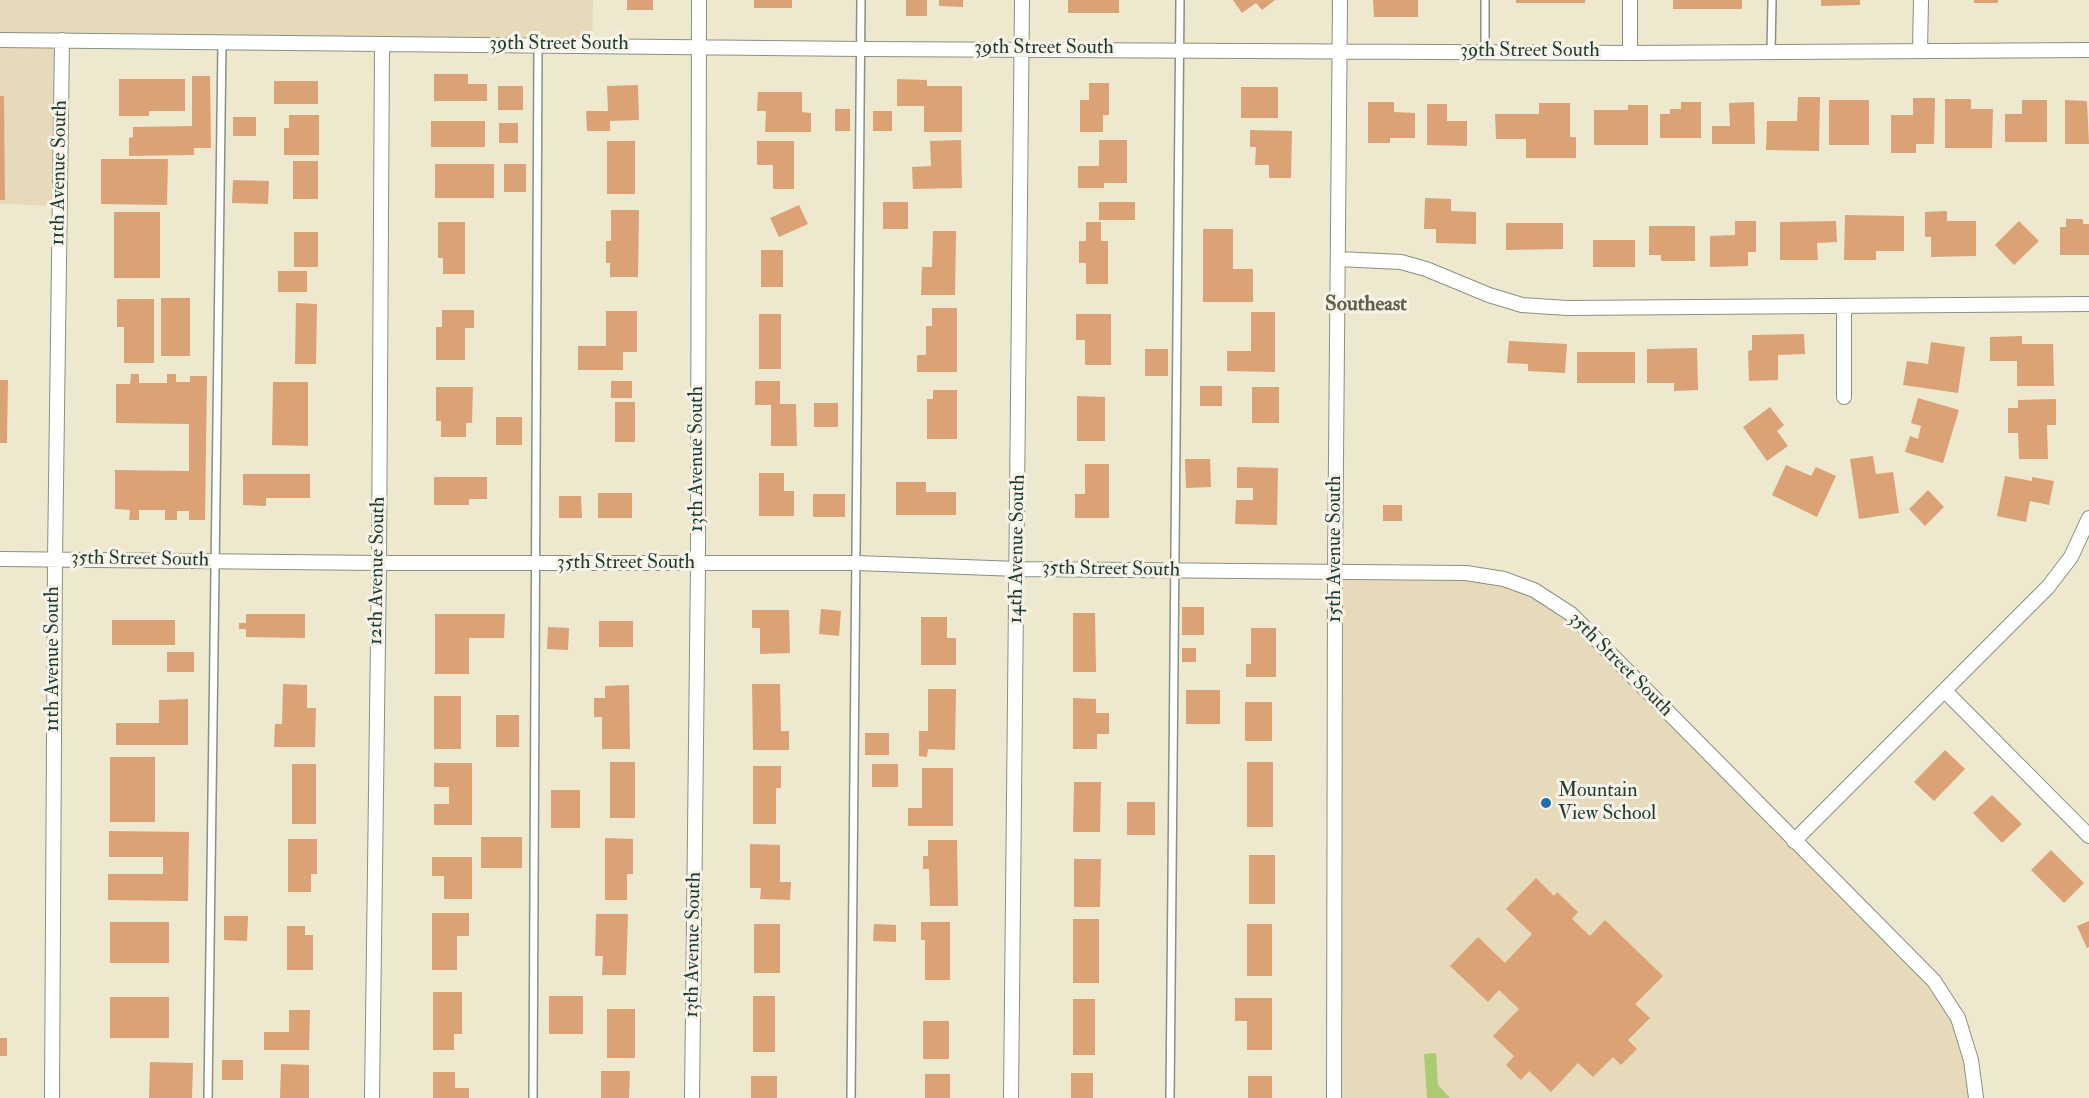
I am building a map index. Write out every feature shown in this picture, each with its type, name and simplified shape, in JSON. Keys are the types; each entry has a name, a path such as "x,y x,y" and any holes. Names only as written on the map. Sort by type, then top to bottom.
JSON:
{"street":[{"name":"13th Avenue South","path":"692,1098 698,565 699,0"},
{"name":"14th Avenue South","path":"1011,1098 1022,0"},
{"name":"15th Avenue South","path":"1334,1098 1335,572 1340,0"},
{"path":"1630,0 1630,52"},
{"path":"1920,51 1921,0"},
{"name":"39th Street South","path":"0,40 861,49 1485,52 2089,50"},
{"name":"11th Avenue South","path":"52,1098 55,559 62,40"},
{"name":"12th Avenue South","path":"372,1098 379,563 382,45"},
{"path":"1338,259 1401,262 1522,305 1568,308 2089,304"},
{"path":"1844,306 1844,397"},
{"path":"1794,841 2048,587 2071,557 2089,518"},
{"name":"35th Street South","path":"0,559 698,565 856,563 1018,569 1466,573 1503,579 1534,590 1571,614 1934,981 1958,1018 1971,1060 1976,1098"},
{"path":"1945,690 2089,836"}],"lane":[{"path":"852,1098 861,0"},
{"path":"1170,1098 1180,0"},
{"path":"1485,0 1485,52"},
{"path":"1771,52 1772,0"},
{"path":"208,1098 222,42"},
{"path":"532,1098 537,564 538,45"}],"shaded area":[{"path":"0,0 593,0 592,46 62,40 60,206 0,204"},
{"name":"Mountain View School","path":"1335,572 1504,579 1571,614 1934,981 1958,1018 1976,1098 1334,1098"}],"green space":[{"path":"1436,1053 1438,1085 1450,1098 1427,1098 1424,1054"}],"building":[{"path":"627,0 653,0 653,10 627,10"},
{"path":"754,0 792,0 792,8 754,8"},
{"path":"906,0 927,0 927,16 906,16"},
{"path":"939,0 963,0 963,7 939,6"},
{"path":"1068,0 1119,0 1119,13 1068,13"},
{"path":"1233,0 1275,0 1262,10 1256,3 1242,13"},
{"path":"1373,0 1418,0 1418,17 1374,17"},
{"path":"1516,0 1585,0 1585,3 1516,3"},
{"path":"1673,0 1742,0 1742,9 1673,9"},
{"path":"1821,0 1860,0 1860,5 1821,6"},
{"path":"1974,0 1998,0 1998,3 1974,3"},
{"path":"434,74 468,74 468,84 487,84 487,101 434,101"},
{"path":"192,76 210,76 211,148 194,148 194,155 129,156 129,138 133,137 133,127 192,126"},
{"path":"119,79 185,79 185,111 149,111 149,116 119,116"},
{"path":"897,79 927,80 927,86 962,86 962,132 924,132 924,106 897,106"},
{"path":"274,81 318,81 318,104 274,104"},
{"path":"1089,83 1109,83 1109,115 1103,115 1103,132 1080,132 1080,100 1089,100"},
{"path":"638,85 639,120 610,121 610,131 587,131 586,111 608,111 607,86"},
{"path":"498,86 523,86 523,110 498,110"},
{"path":"1241,87 1278,87 1278,118 1241,118"},
{"path":"758,92 802,92 802,112 811,113 811,132 765,132 766,111 757,111"},
{"path":"0,96 4,96 5,200 0,200"},
{"path":"1798,97 1820,97 1819,151 1766,150 1767,121 1797,121"},
{"path":"1913,98 1935,98 1934,144 1916,144 1916,153 1891,153 1891,115 1913,115"},
{"path":"1945,99 1971,99 1971,109 1993,109 1992,148 1945,148"},
{"path":"1829,100 1869,100 1869,145 1829,145"},
{"path":"2022,100 2047,100 2047,142 2005,142 2005,114 2022,114"},
{"path":"2065,100 2087,101 2089,144 2065,144"},
{"path":"1368,102 1394,102 1394,112 1415,113 1415,138 1390,138 1390,143 1368,143"},
{"path":"1681,102 1701,102 1701,138 1660,138 1660,114 1670,114 1670,109 1681,109"},
{"path":"1754,102 1755,144 1712,144 1712,126 1730,126 1729,103"},
{"path":"1539,103 1570,103 1570,137 1576,137 1576,158 1526,158 1526,139 1496,139 1495,114 1539,114"},
{"path":"1427,104 1447,104 1447,121 1467,121 1467,146 1427,145"},
{"path":"1628,105 1648,105 1648,145 1594,145 1594,110 1628,110"},
{"path":"835,109 850,109 850,131 835,131"},
{"path":"873,111 892,111 892,131 873,131"},
{"path":"289,115 319,115 319,155 284,155 284,128 289,128"},
{"path":"233,117 256,117 256,136 233,136"},
{"path":"431,121 485,121 485,147 431,147"},
{"path":"499,123 518,123 518,143 499,143"},
{"path":"1250,130 1292,131 1291,178 1269,178 1269,165 1255,165 1256,147 1250,147"},
{"path":"961,140 962,188 913,189 912,167 931,166 930,141"},
{"path":"1099,140 1127,140 1127,183 1104,183 1104,188 1078,188 1078,166 1099,166"},
{"path":"607,141 635,141 635,194 607,194"},
{"path":"757,141 794,141 794,189 773,189 773,165 757,165"},
{"path":"101,159 168,159 167,205 101,204"},
{"path":"293,161 318,161 318,199 293,199"},
{"path":"435,164 494,164 494,198 435,198"},
{"path":"504,164 526,164 526,192 504,192"},
{"path":"233,180 269,181 268,204 232,203"},
{"path":"1425,198 1451,199 1451,211 1476,212 1476,244 1436,243 1436,229 1424,229"},
{"path":"883,202 908,202 908,229 883,229"},
{"path":"1099,202 1135,202 1135,220 1099,220"},
{"path":"799,205 808,224 779,237 770,218"},
{"path":"611,210 639,210 638,277 610,277 610,263 606,263 606,241 611,241"},
{"path":"1947,211 1947,221 1976,221 1976,256 1931,257 1931,237 1925,237 1925,212"},
{"path":"114,212 160,212 160,278 114,278"},
{"path":"1845,215 1904,216 1904,251 1876,251 1876,260 1844,260"},
{"path":"2066,219 2083,219 2083,224 2089,224 2089,255 2060,255 2060,227 2066,227"},
{"path":"1735,221 1756,221 1756,252 1748,252 1748,266 1710,267 1710,236 1735,235"},
{"path":"1836,221 1837,242 1817,243 1818,260 1780,260 1780,222"},
{"path":"2019,221 2039,241 2014,265 1995,245"},
{"path":"438,222 465,222 465,274 443,274 443,258 438,258"},
{"path":"1086,222 1101,222 1101,241 1108,241 1108,284 1086,284 1086,263 1079,263 1079,241 1086,241"},
{"path":"1506,223 1563,223 1563,249 1506,250"},
{"path":"1649,226 1695,226 1695,261 1661,261 1661,255 1649,255"},
{"path":"1203,229 1233,229 1233,269 1253,269 1253,302 1203,302"},
{"path":"933,231 956,231 955,295 921,295 922,267 932,267"},
{"path":"294,232 318,232 318,267 294,267"},
{"path":"1593,240 1635,240 1635,267 1593,267"},
{"path":"761,250 783,250 783,287 761,287"},
{"path":"278,271 307,271 307,292 278,292"},
{"path":"161,298 190,298 190,356 161,356"},
{"path":"117,299 154,299 154,363 124,363 124,327 117,327"},
{"path":"296,303 317,304 316,364 295,364"},
{"path":"932,308 957,308 957,372 917,372 917,355 926,355 926,326 932,326"},
{"path":"442,310 474,310 474,328 465,328 465,360 436,360 436,327 442,327"},
{"path":"606,311 637,311 637,352 623,352 623,370 578,370 578,346 606,346"},
{"path":"1251,312 1275,312 1275,372 1227,371 1227,351 1251,351"},
{"path":"759,314 781,314 781,369 759,369"},
{"path":"1076,314 1111,314 1111,365 1085,365 1085,340 1076,340"},
{"path":"1804,334 1805,354 1778,355 1778,380 1749,381 1748,351 1752,350 1752,335"},
{"path":"2022,336 2022,344 2053,344 2054,386 2017,386 2017,361 1990,361 1990,337"},
{"path":"1509,341 1567,344 1565,373 1528,371 1528,364 1507,363"},
{"path":"1931,342 1965,347 1958,393 1903,385 1907,361 1928,364"},
{"path":"1697,348 1698,390 1674,391 1674,383 1647,383 1647,349"},
{"path":"1145,349 1168,349 1168,376 1145,376"},
{"path":"1577,352 1635,352 1635,383 1577,383"},
{"path":"131,374 139,374 139,383 167,383 167,374 176,374 176,382 190,382 190,376 207,376 205,520 189,520 189,511 177,511 177,520 165,520 165,510 139,510 139,520 129,520 130,510 115,509 115,470 189,471 189,424 116,423 116,384 130,384"},
{"path":"0,380 8,380 7,443 0,443"},
{"path":"611,381 632,381 632,398 611,398"},
{"path":"755,381 780,381 780,404 796,404 797,446 771,446 771,405 755,405"},
{"path":"273,382 308,382 308,446 272,445"},
{"path":"1200,386 1222,386 1222,406 1200,406"},
{"path":"436,387 473,387 472,423 466,423 466,437 441,437 441,421 436,421"},
{"path":"1252,387 1279,387 1279,423 1252,423"},
{"path":"933,390 957,390 957,439 927,439 927,399 933,399"},
{"path":"1077,396 1105,397 1105,441 1077,441"},
{"path":"1918,398 1959,410 1943,463 1905,452 1910,436 1918,439 1921,426 1911,423"},
{"path":"2056,399 2056,425 2047,425 2048,459 2019,459 2018,433 2008,433 2008,408 2018,408 2018,400"},
{"path":"615,402 635,402 635,442 615,442"},
{"path":"814,403 838,403 838,427 814,427"},
{"path":"1770,407 1784,425 1777,431 1788,446 1767,461 1743,427"},
{"path":"496,417 522,417 522,445 496,445"},
{"path":"1873,456 1876,474 1893,472 1899,513 1859,519 1850,459"},
{"path":"1185,459 1210,459 1211,487 1186,488"},
{"path":"1085,464 1109,464 1109,518 1075,518 1075,494 1085,494"},
{"path":"1786,465 1811,476 1816,467 1836,476 1817,517 1772,495"},
{"path":"1237,467 1278,468 1277,525 1235,524 1236,500 1253,500 1253,488 1237,488"},
{"path":"759,473 784,473 784,491 794,491 794,516 759,516"},
{"path":"243,474 310,474 310,498 266,498 266,506 243,505"},
{"path":"2005,476 2032,481 2032,477 2054,481 2049,505 2030,501 2026,522 1997,516"},
{"path":"434,477 487,477 487,499 469,499 469,505 434,505"},
{"path":"896,482 926,482 926,492 956,492 956,515 896,515"},
{"path":"1928,490 1944,507 1925,526 1909,509"},
{"path":"598,493 632,493 632,518 598,518"},
{"path":"813,494 845,494 845,517 813,517"},
{"path":"559,496 581,496 582,518 559,518"},
{"path":"1383,505 1402,505 1402,521 1383,521"},
{"path":"1182,607 1204,607 1204,635 1182,635"},
{"path":"821,609 841,611 839,636 819,634"},
{"path":"752,610 789,610 790,653 760,654 760,628 752,628"},
{"path":"1073,613 1095,613 1096,672 1073,672"},
{"path":"246,614 305,614 305,638 246,637 246,629 239,629 239,623 246,623"},
{"path":"435,614 505,614 504,638 469,638 469,674 435,674"},
{"path":"921,617 947,617 947,638 956,638 956,665 921,665"},
{"path":"112,620 175,620 175,645 112,645"},
{"path":"599,621 633,621 633,647 599,647"},
{"path":"548,627 569,628 568,650 547,649"},
{"path":"1251,628 1276,628 1276,677 1246,677 1246,664 1251,664"},
{"path":"1182,648 1196,648 1196,662 1182,662"},
{"path":"167,652 194,652 194,672 167,672"},
{"path":"283,684 307,685 307,708 316,708 315,747 274,747 275,724 282,724"},
{"path":"752,684 780,684 781,731 789,731 789,750 753,750"},
{"path":"629,685 630,749 602,749 602,717 594,717 594,698 605,698 605,686"},
{"path":"928,689 956,689 955,750 928,749 927,757 919,756 919,731 928,731"},
{"path":"1186,690 1220,690 1220,724 1186,724"},
{"path":"434,696 461,696 461,749 434,749"},
{"path":"1073,698 1096,699 1096,713 1109,713 1109,734 1097,734 1097,749 1073,749"},
{"path":"188,699 188,745 116,745 116,723 159,723 159,700"},
{"path":"1245,702 1272,702 1272,741 1245,741"},
{"path":"496,715 519,715 519,747 496,747"},
{"path":"865,733 889,733 889,755 865,755"},
{"path":"1945,750 1965,769 1934,801 1914,782"},
{"path":"110,757 155,757 155,822 110,822"},
{"path":"610,762 635,762 635,818 610,818"},
{"path":"1247,762 1273,762 1273,827 1247,827"},
{"path":"434,763 472,763 472,825 434,825 434,804 449,804 449,787 434,787"},
{"path":"292,764 316,764 316,824 292,824"},
{"path":"872,764 898,764 898,787 872,787"},
{"path":"753,766 781,766 781,788 776,788 776,824 753,824"},
{"path":"922,768 953,768 953,826 908,826 908,808 922,808"},
{"path":"1074,782 1101,782 1100,832 1073,832"},
{"path":"551,790 580,790 580,828 551,828"},
{"path":"1992,795 2022,824 2002,843 1973,813"},
{"path":"1127,802 1155,802 1155,835 1127,835"},
{"path":"109,831 189,832 188,901 108,900 108,874 163,874 163,857 109,857"},
{"path":"481,837 522,837 522,868 481,868"},
{"path":"605,838 633,839 633,874 627,874 627,900 605,900"},
{"path":"288,839 317,839 317,874 311,874 311,892 288,892"},
{"path":"928,840 957,840 958,906 930,906 929,869 923,869 923,856 928,856"},
{"path":"750,844 780,845 780,882 791,882 790,900 760,899 761,888 750,888"},
{"path":"2051,850 2084,883 2064,903 2031,870"},
{"path":"1249,855 1275,855 1275,904 1249,904"},
{"path":"432,857 472,857 472,899 444,899 444,876 432,876"},
{"path":"1074,859 1101,859 1100,907 1074,907"},
{"path":"1536,878 1554,896 1557,892 1578,912 1572,919 1590,936 1605,920 1663,976 1635,1004 1650,1018 1628,1040 1637,1049 1621,1065 1613,1057 1593,1077 1578,1063 1551,1092 1529,1071 1521,1080 1506,1065 1514,1056 1493,1036 1519,1009 1499,990 1488,1002 1450,966 1478,937 1505,963 1532,934 1506,909"},
{"path":"432,913 469,913 469,936 457,936 457,970 432,970"},
{"path":"596,914 628,914 626,975 602,975 603,956 595,956"},
{"path":"224,916 248,916 247,941 224,940"},
{"path":"1073,919 1099,919 1099,983 1073,983"},
{"path":"2089,921 2089,947 2087,948 2077,926"},
{"path":"110,922 169,922 169,963 110,963"},
{"path":"921,922 950,922 950,980 925,980 925,940 921,940"},
{"path":"754,924 780,924 780,973 754,973"},
{"path":"874,924 896,925 896,942 873,941"},
{"path":"1247,924 1272,924 1272,976 1247,976"},
{"path":"287,926 305,926 305,935 313,935 313,970 287,970"},
{"path":"433,992 462,992 462,1034 454,1034 454,1050 433,1050"},
{"path":"549,996 583,996 583,1034 549,1034"},
{"path":"753,996 775,996 775,1052 753,1052"},
{"path":"110,997 169,997 169,1038 110,1038"},
{"path":"1235,998 1272,998 1272,1050 1247,1050 1247,1021 1235,1021"},
{"path":"1073,999 1095,999 1095,1055 1073,1055"},
{"path":"607,1009 635,1009 635,1058 607,1058"},
{"path":"289,1010 310,1010 309,1050 264,1050 264,1032 289,1032"},
{"path":"923,1021 949,1021 949,1059 923,1059"},
{"path":"0,1038 7,1038 7,1056 0,1056"},
{"path":"222,1060 243,1060 243,1080 222,1080"},
{"path":"150,1062 193,1063 192,1098 149,1098"},
{"path":"281,1064 309,1065 309,1098 280,1098"},
{"path":"601,1071 630,1071 629,1098 601,1098"},
{"path":"433,1072 455,1072 455,1088 469,1088 469,1098 433,1098"},
{"path":"1071,1073 1093,1073 1093,1098 1071,1098"},
{"path":"925,1074 950,1074 950,1098 925,1098"},
{"path":"751,1076 777,1076 777,1098 751,1098"},
{"path":"1248,1076 1272,1076 1272,1098 1248,1098"}],"place":[{"name":"Mountain View School","path":"1546,803"}],"district":[{"name":"Southeast","path":"1366,305"}]}
